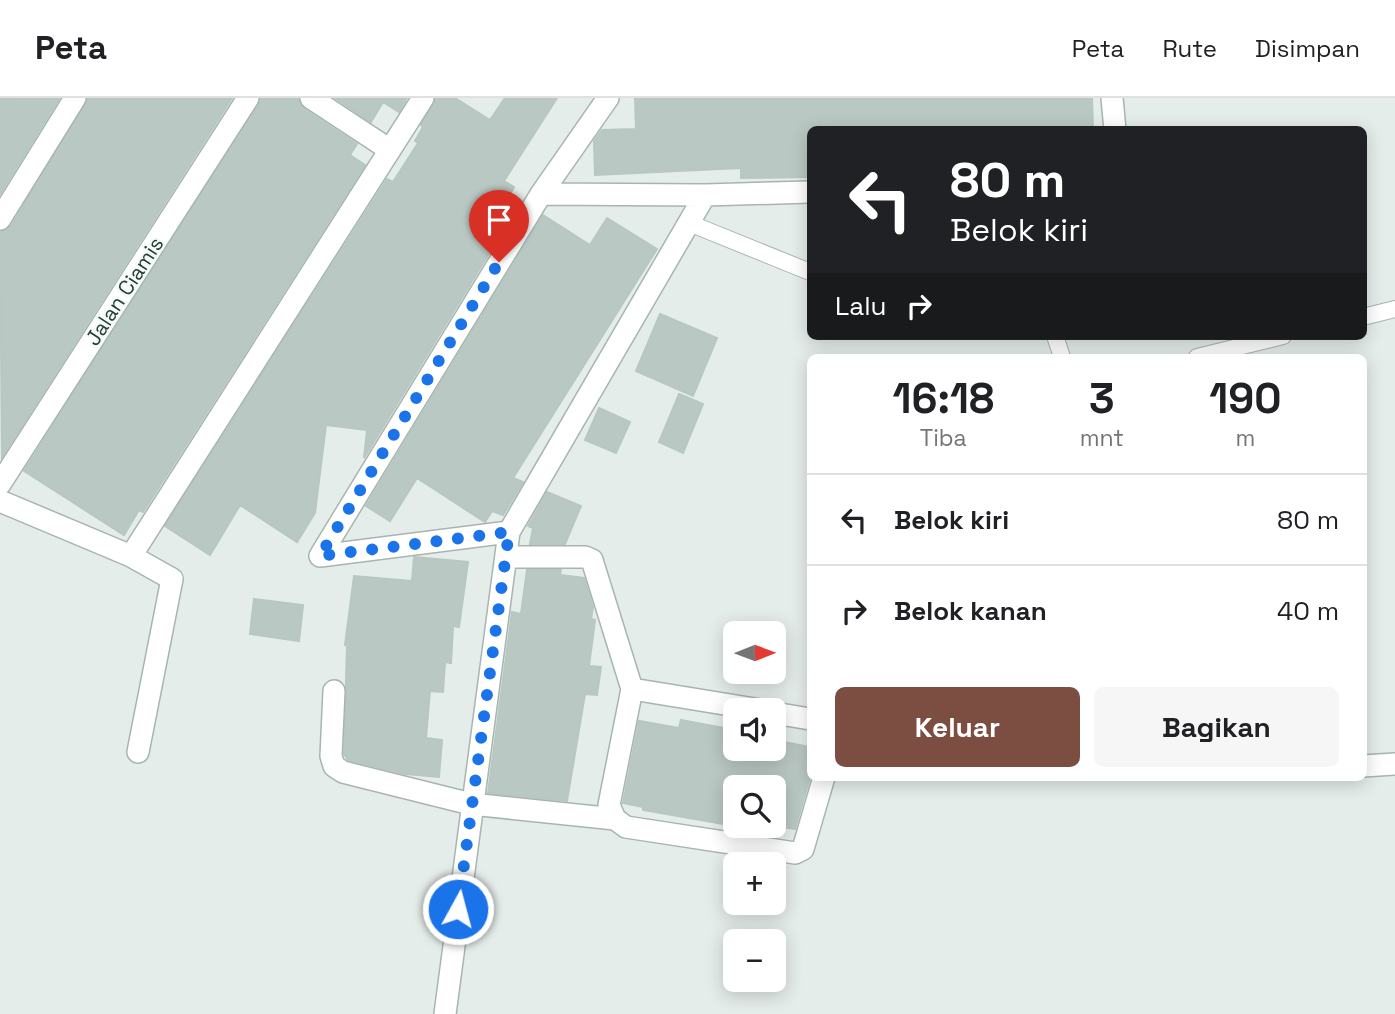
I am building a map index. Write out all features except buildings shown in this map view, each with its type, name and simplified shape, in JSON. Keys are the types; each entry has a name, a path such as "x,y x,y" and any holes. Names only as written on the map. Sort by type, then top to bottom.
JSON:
{"street":[{"path":"0,219 75,98"},
{"name":"Jalan Ciamis","path":"0,484 248,98"},
{"path":"311,98 390,150"},
{"path":"131,556 423,98"},
{"path":"509,532 320,556 541,194 608,98"},
{"path":"1112,98 1115,126"},
{"path":"541,194 705,195 807,192"},
{"path":"445,1014 509,532 705,195"},
{"path":"0,501 131,556 172,579 138,752"},
{"path":"506,557 585,557 592,560 632,689 609,805 615,819"},
{"path":"632,689 723,704"},
{"path":"334,691 331,756 334,766 343,772 471,804 615,819 626,827 795,853 803,849 823,781"},
{"path":"786,715 807,718"},
{"path":"1367,766 1395,764"}],"lane":[{"path":"689,223 807,271"},
{"path":"1367,316 1395,309"},
{"path":"1209,354 1267,340"}],"route":[{"path":"458,909 509,532 320,556 499,262"}]}
